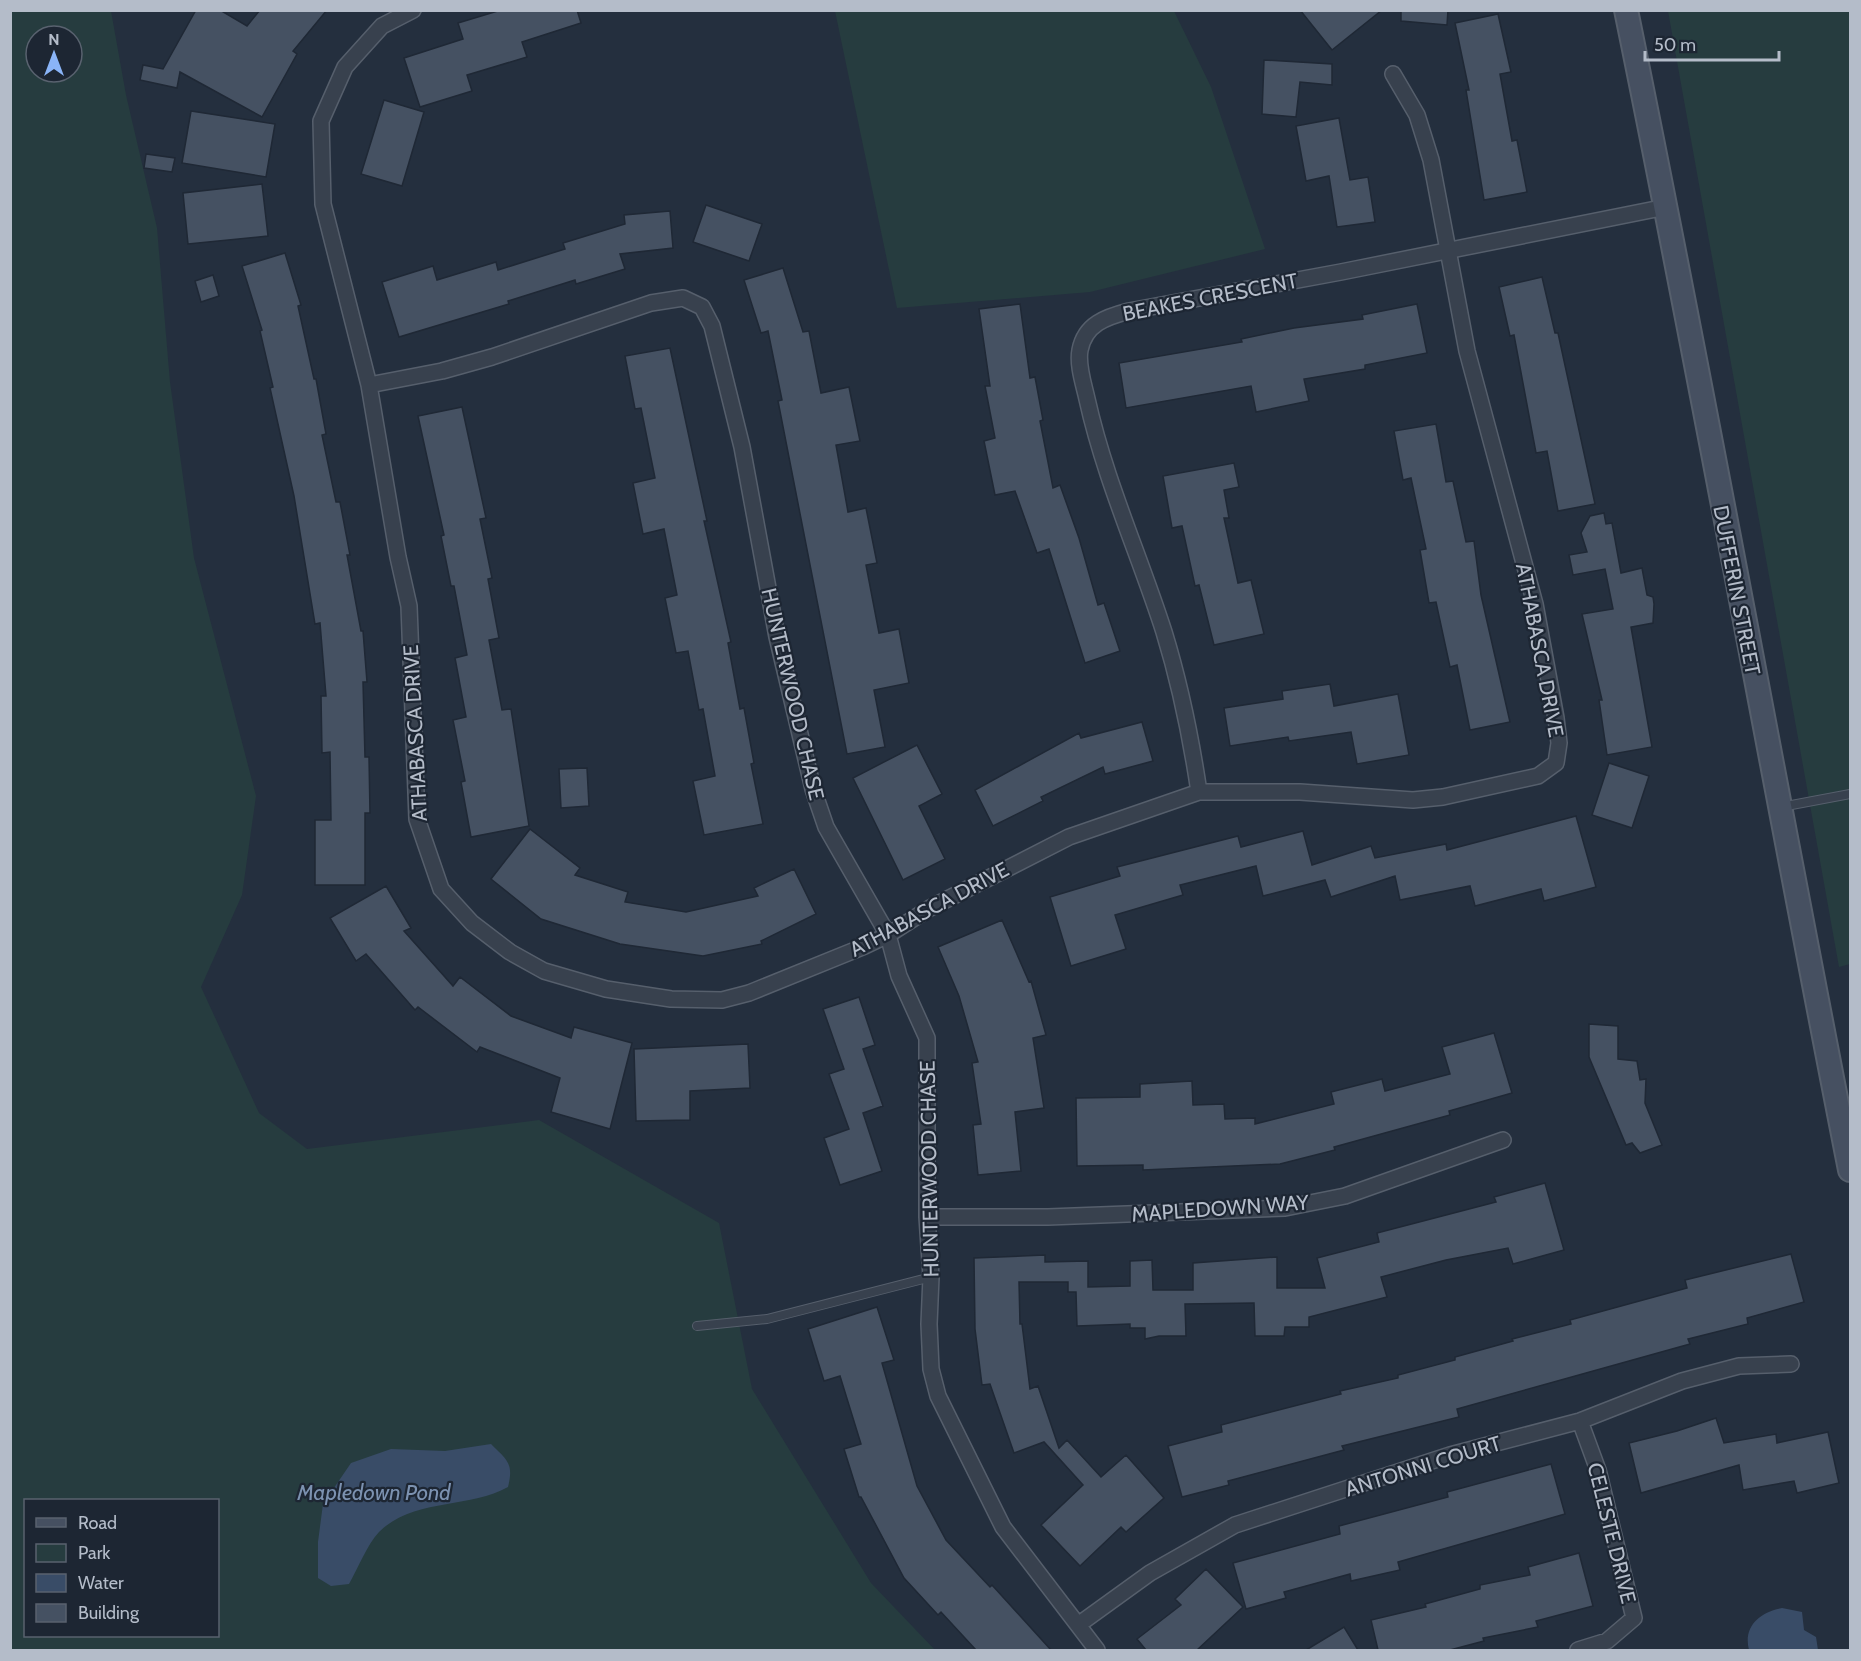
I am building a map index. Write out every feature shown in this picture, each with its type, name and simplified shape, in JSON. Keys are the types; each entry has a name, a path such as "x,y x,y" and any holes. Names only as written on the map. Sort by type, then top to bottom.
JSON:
{"main road":[{"name":"DUFFERIN STREET","path":"1626,10 1851,1170"}],"street":[{"name":"ATHABASCA DRIVE","path":"412,10 382,26 345,67 321,121 323,204 369,385 398,557 409,606 417,819 441,889 472,922 510,952 544,971 606,989 671,999 722,1000 749,993 888,935 930,908 1068,837 1198,792 1300,792 1413,800 1443,797 1538,776 1556,763 1559,743 1556,718 1535,604 1477,395 1450,251"},
{"path":"1393,74 1418,115 1431,160 1450,251"},
{"name":"BEAKES CRESCENT","path":"1198,792 1191,738 1173,663 1098,451 1082,379 1079,351 1087,331 1104,317 1129,311 1450,251 1666,207"},
{"name":"HUNTERWOOD CHASE","path":"369,385 442,371 492,357 651,303 683,298 702,307 712,326 742,447 777,637 813,789 826,827 888,935 899,976 927,1038 927,1217 931,1277 931,1369 938,1396 1003,1527 1097,1650"},
{"name":"MAPLEDOWN WAY","path":"927,1217 1048,1217 1285,1208 1346,1196 1503,1140"},
{"name":"ANTONNI COURT","path":"1078,1625 1150,1573 1235,1525 1450,1455 1580,1421 1682,1381 1739,1366 1791,1364"},
{"name":"CELESTE DRIVE","path":"1578,1650 1607,1641 1634,1618 1598,1470 1580,1421"}],"lane":[{"path":"1779,808 1851,794"},
{"path":"697,1326 767,1318 931,1277"}],"green space":[{"path":"11,11 111,11 126,95 157,228 170,382 194,558 256,796 242,895 201,987 259,1113 307,1149 539,1120 719,1223 752,1389 871,1583 935,1650 11,1650"},
{"path":"835,11 1174,11 1211,87 1265,249 1090,292 897,308"},
{"path":"1668,11 1850,11 1850,964 1839,967"}],"water":[{"name":"Mapledown Pond","path":"491,1444 508,1462 510,1479 508,1487 476,1499 424,1509 393,1521 375,1537 349,1584 331,1586 318,1578 318,1542 323,1504 351,1463 391,1449 445,1451"},
{"path":"1782,1608 1802,1612 1804,1630 1816,1637 1818,1650 1749,1650 1748,1634 1755,1622 1766,1613"}],"building":[{"path":"196,10 220,10 247,26 260,10 327,10 293,51 297,54 262,117 180,72 177,88 140,80 143,65 163,69"},
{"path":"501,10 577,10 581,23 522,42 527,57 467,75 472,91 420,107 404,58 463,39 458,23"},
{"path":"1300,10 1382,10 1332,50"},
{"path":"1401,10 1448,10 1447,25 1401,21"},
{"path":"1498,14 1511,72 1500,74 1512,141 1517,140 1527,192 1484,200 1466,90 1469,90 1455,23"},
{"path":"1264,60 1332,64 1332,85 1300,82 1296,117 1262,114"},
{"path":"384,100 424,112 402,186 361,174"},
{"path":"191,111 275,124 266,177 182,163"},
{"path":"1339,118 1350,180 1368,177 1375,222 1337,227 1329,176 1306,181 1296,126"},
{"path":"146,154 175,158 172,172 144,168"},
{"path":"262,184 268,236 188,244 183,193"},
{"path":"706,205 762,224 749,261 693,242"},
{"path":"670,211 673,248 620,254 625,269 576,284 575,280 508,301 509,304 399,337 382,282 433,266 437,280 496,262 498,270 565,249 563,243 625,224 624,215"},
{"path":"285,253 301,305 298,306 314,379 316,379 326,434 322,435 336,502 340,502 350,555 347,555 361,631 363,631 367,682 363,682 365,757 369,757 370,813 365,813 365,885 315,885 315,820 331,820 330,752 322,753 321,696 326,696 320,623 315,624 294,496 270,388 273,387 260,331 262,330 242,266"},
{"path":"783,268 803,332 809,331 821,393 849,387 860,441 836,445 848,512 866,508 877,563 866,565 879,633 899,629 909,683 874,690 885,747 847,754 778,401 782,400 768,331 761,333 744,280"},
{"path":"213,275 219,296 201,302 195,281"},
{"path":"1542,277 1555,333 1558,333 1595,504 1558,511 1547,451 1536,453 1514,335 1510,336 1499,287"},
{"path":"1020,304 1030,378 1035,377 1043,420 1040,421 1053,488 1060,485 1079,538 1098,605 1104,603 1120,651 1085,663 1049,549 1037,553 1015,491 995,495 984,441 995,438 985,386 990,386 979,309"},
{"path":"1417,304 1427,353 1365,365 1365,369 1304,379 1309,401 1256,412 1251,386 1126,408 1119,363 1242,342 1241,339 1294,328 1363,319 1362,315"},
{"path":"670,348 707,521 704,521 731,642 728,643 740,709 744,708 754,763 751,764 763,824 704,835 693,781 715,776 703,709 699,710 688,651 676,653 665,598 677,595 664,529 643,534 633,483 655,478 641,408 635,409 625,356"},
{"path":"462,407 486,518 480,519 492,578 488,579 499,638 489,640 502,710 511,709 529,826 471,837 461,782 465,781 453,720 466,717 455,658 467,655 454,586 451,586 441,536 444,535 418,416"},
{"path":"1436,424 1446,482 1453,481 1466,542 1474,541 1481,595 1510,722 1470,730 1457,665 1450,667 1436,602 1429,603 1420,550 1426,549 1411,478 1403,480 1394,431"},
{"path":"1234,463 1239,487 1224,490 1229,518 1224,518 1238,583 1251,580 1264,634 1214,645 1199,585 1195,586 1182,526 1172,528 1163,476"},
{"path":"1604,513 1606,524 1612,523 1621,573 1642,568 1647,595 1653,597 1654,604 1653,623 1631,627 1652,747 1607,755 1599,700 1602,700 1582,614 1613,609 1605,569 1573,575 1569,555 1587,552 1581,533 1590,516"},
{"path":"1330,684 1334,706 1398,694 1409,755 1357,764 1351,732 1289,741 1288,737 1230,746 1224,708 1283,699 1282,691"},
{"path":"1142,722 1153,761 1105,774 1103,767 1041,797 1043,801 993,826 975,790 1079,733 1081,738"},
{"path":"917,745 942,794 919,806 945,859 903,880 853,778"},
{"path":"1609,763 1649,776 1632,828 1592,815"},
{"path":"587,768 589,806 561,808 559,769"},
{"path":"1576,816 1596,887 1544,901 1541,889 1475,906 1470,886 1400,900 1395,876 1331,897 1325,880 1263,896 1256,866 1180,885 1183,895 1115,915 1126,949 1071,966 1050,897 1120,876 1117,867 1238,836 1241,847 1303,831 1312,865 1371,846 1375,858 1446,844 1447,850"},
{"path":"530,829 580,868 575,875 628,892 625,902 686,912 758,896 754,888 794,869 816,914 761,941 762,944 703,956 620,944 541,919 491,879"},
{"path":"386,886 411,928 404,931 453,986 460,977 511,1016 571,1038 574,1027 632,1043 610,1129 551,1112 560,1078 480,1047 477,1052 418,1007 415,1010 366,954 356,961 330,918"},
{"path":"1002,920 1029,982 1031,981 1046,1035 1033,1038 1044,1108 1015,1112 1021,1171 978,1175 973,1125 981,1124 972,1063 978,1062 959,996 938,947"},
{"path":"859,997 875,1045 863,1049 883,1106 863,1113 882,1171 840,1185 824,1138 849,1129 829,1074 844,1069 823,1009"},
{"path":"1589,1024 1618,1026 1618,1059 1637,1061 1640,1080 1646,1079 1645,1103 1662,1145 1640,1153 1632,1143 1626,1145 1589,1057"},
{"path":"1494,1033 1512,1093 1449,1111 1450,1115 1280,1164 1143,1170 1143,1165 1077,1166 1076,1098 1140,1097 1140,1084 1192,1081 1193,1105 1224,1104 1225,1119 1255,1118 1255,1124 1334,1104 1331,1092 1382,1079 1385,1091 1450,1074 1442,1047"},
{"path":"748,1044 750,1088 690,1091 690,1120 636,1121 634,1049"},
{"path":"1545,1183 1564,1250 1513,1264 1508,1248 1446,1260 1381,1277 1387,1297 1309,1317 1309,1327 1285,1327 1284,1336 1255,1336 1254,1303 1185,1304 1186,1336 1159,1336 1145,1339 1145,1328 1130,1328 1130,1324 1077,1326 1076,1292 1068,1292 1068,1282 1019,1282 1020,1324 1022,1324 1030,1389 1038,1386 1059,1448 1067,1440 1101,1477 1126,1455 1164,1498 1126,1532 1121,1527 1080,1566 1041,1525 1083,1485 1044,1442 1014,1453 990,1384 982,1385 975,1329 974,1258 1045,1255 1045,1262 1088,1261 1088,1287 1130,1286 1130,1261 1152,1260 1153,1290 1193,1290 1193,1263 1277,1257 1277,1288 1325,1288 1317,1258 1379,1242 1377,1233 1496,1202 1494,1197"},
{"path":"1791,1254 1804,1302 1747,1318 1748,1324 1688,1339 1690,1344 1457,1409 1459,1417 1342,1446 1344,1450 1228,1481 1229,1485 1182,1497 1168,1446 1222,1432 1221,1425 1341,1394 1340,1391 1398,1378 1398,1375 1455,1360 1455,1357 1513,1341 1512,1339 1571,1324 1570,1320 1687,1288 1685,1280"},
{"path":"877,1307 894,1360 882,1363 917,1486 946,1540 990,1587 992,1585 1051,1650 976,1650 941,1612 938,1615 904,1578 859,1497 844,1449 861,1444 840,1376 824,1381 808,1329"},
{"path":"1716,1418 1724,1443 1776,1434 1777,1443 1828,1432 1839,1483 1797,1493 1794,1481 1743,1490 1739,1465 1641,1493 1629,1443"},
{"path":"1551,1464 1565,1514 1398,1562 1400,1570 1351,1581 1350,1574 1284,1592 1286,1598 1246,1609 1233,1563 1340,1534 1339,1526 1448,1497 1447,1492"},
{"path":"1579,1553 1593,1606 1536,1621 1538,1627 1483,1638 1484,1641 1450,1650 1378,1650 1371,1620 1426,1607 1425,1604 1480,1589 1480,1585 1530,1575 1528,1567"},
{"path":"1206,1569 1243,1607 1197,1650 1146,1650 1137,1639 1181,1605 1175,1599"},
{"path":"1344,1627 1358,1650 1306,1650"}]}
